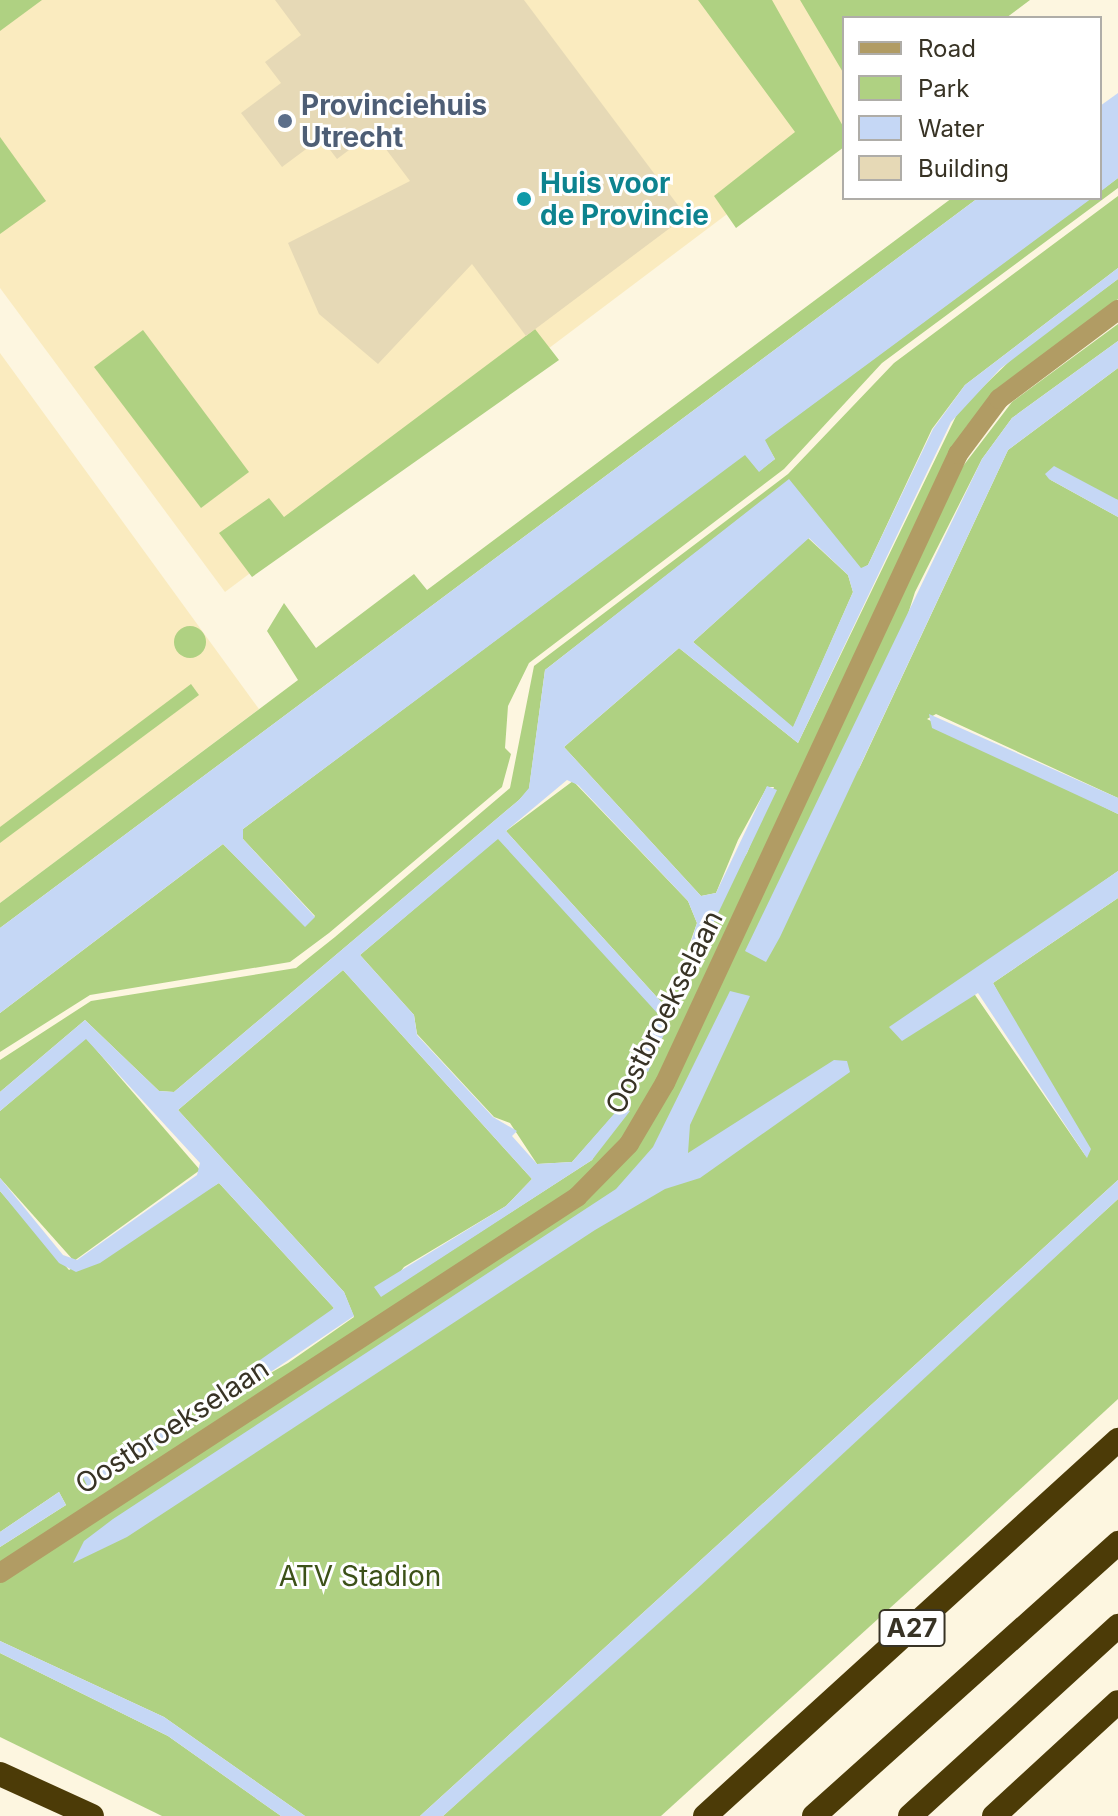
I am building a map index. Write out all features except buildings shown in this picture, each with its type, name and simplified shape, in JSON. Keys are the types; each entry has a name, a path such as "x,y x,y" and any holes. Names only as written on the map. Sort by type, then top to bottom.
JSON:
{"highway":[{"name":"A27","path":"705,1816 1118,1440"},
{"name":"A27","path":"814,1816 1118,1543"},
{"path":"910,1816 1118,1626"},
{"path":"994,1816 1118,1702"},
{"path":"0,1774 92,1816"}],"street":[{"name":"Oostbroekselaan","path":"0,1573 577,1197 629,1144 665,1083 958,454 999,399 1118,310"}],"shaded area":[{"path":"0,0 830,0 842,18 842,128 225,592 0,288"},
{"path":"0,353 259,709 0,903"}],"green space":[{"path":"0,0 42,0 0,31"},
{"path":"698,0 772,0 842,124 842,148 736,228 714,196 795,132"},
{"path":"800,0 1030,0 1009,16 842,16 842,71"},
{"path":"0,137 46,201 0,234"},
{"path":"1118,178 1118,188 1102,200 1102,190"},
{"path":"1118,196 1118,268 965,385 932,429 868,565 861,569 789,480 545,670 529,789 174,1092 159,1091 85,1020 0,1092 0,1060 91,1001 296,968 335,937 510,788 534,666 788,474 894,363"},
{"path":"949,200 975,200 0,928 0,903 298,680 267,631 284,603 316,648 414,574 427,590"},
{"path":"1088,200 1102,200 882,363 784,469 529,663 508,706 505,748 511,754 502,787 329,933 290,962 90,995 0,1052 0,1013 223,844 305,926 315,916 243,839 243,829 745,454 759,471 775,459 764,440"},
{"name":"ATV Stadion","path":"1118,279 1118,299 1008,382 966,427 957,474 1012,402 1118,324 1118,341 1012,418 982,459 915,592 858,771 1008,450 1118,368 1118,500 1049,479 1118,517 1118,798 936,714 927,719 1118,814 1118,871 1036,929 973,992 1087,1158 993,983 1118,898 1118,1180 420,1816 305,1816 164,1717 0,1641 0,1547 66,1505 59,1492 0,1532 0,1191 69,1270 219,1183 334,1308 267,1375 288,1363 354,1317 344,1292 178,1110 343,970 532,1179 506,1206 404,1267 381,1296 592,1160 620,1108 572,1162 537,1164 510,1123 494,1117 417,1034 414,1015 360,955 498,838 660,1015 635,1065 640,1071 664,1005 506,831 573,781 688,901 697,923 686,954 747,853 774,787 767,787 738,840 716,893 701,896 564,747 679,648 798,743 959,410 1019,352"},
{"path":"535,329 559,360 252,577 219,533 269,498 284,517"},
{"path":"143,330 249,472 201,508 94,367"},
{"path":"808,538 848,575 853,592 793,728 693,642"},
{"path":"190,626 202,630 206,642 202,654 190,658 178,654 174,642 178,630"},
{"path":"191,684 199,695 0,843 0,827"},
{"path":"86,1038 200,1170 74,1261 0,1178 0,1111"},
{"path":"1118,1199 1118,1399 966,1539 661,1816 443,1816"},
{"path":"0,1653 168,1736 281,1816 162,1816 0,1737"}],"water":[{"path":"1118,93 1118,178 1102,190 1102,105"},
{"path":"975,200 1089,200 765,440 775,459 759,472 745,455 243,829 243,839 315,917 305,927 223,844 0,1013 0,928"},
{"path":"1118,268 1118,279 1000,369 951,422 798,743 679,648 564,747 701,896 716,893 767,786 777,790 689,974 682,971 697,923 688,901 578,785 567,780 506,831 664,1005 670,997 678,1001 648,1072 635,1065 659,1015 498,839 360,955 414,1015 417,1035 493,1117 517,1131 512,1136 537,1164 572,1162 620,1107 630,1111 592,1160 381,1297 374,1287 506,1206 532,1179 343,970 178,1110 344,1292 354,1316 223,1404 213,1393 334,1308 219,1183 100,1263 76,1272 59,1263 0,1191 0,1178 63,1255 77,1260 197,1175 200,1163 86,1039 0,1111 0,1092 85,1020 159,1091 174,1092 519,800 529,788 545,670 789,479 861,568 868,565 933,429 965,385","holes":["809,538 848,575 853,592 793,727 693,642"]},
{"path":"1118,341 1118,368 1008,450 780,937 766,962 745,951 982,459 1012,418"},
{"path":"1054,466 1118,500 1118,517 1049,479 1045,474"},
{"path":"929,714 1118,798 1118,814 932,728"},
{"path":"1118,871 1118,898 993,983 1091,1149 1087,1158 978,993 902,1041 889,1027"},
{"path":"730,991 750,996 690,1125 688,1153 834,1060 847,1061 850,1072 700,1178 665,1189 595,1230 127,1537 73,1563 84,1541 113,1519 616,1189 653,1147"},
{"path":"1118,1180 1118,1199 698,1588 443,1816 420,1816"},
{"path":"188,1412 193,1422 89,1490 83,1477"},
{"path":"59,1492 66,1505 0,1547 0,1532"},
{"path":"0,1641 164,1717 305,1816 281,1816 168,1736 0,1653"}],"place":[{"name":"Provinciehuis Utrecht","path":"285,121"},
{"name":"Huis voor de Provincie","path":"524,199"}]}
